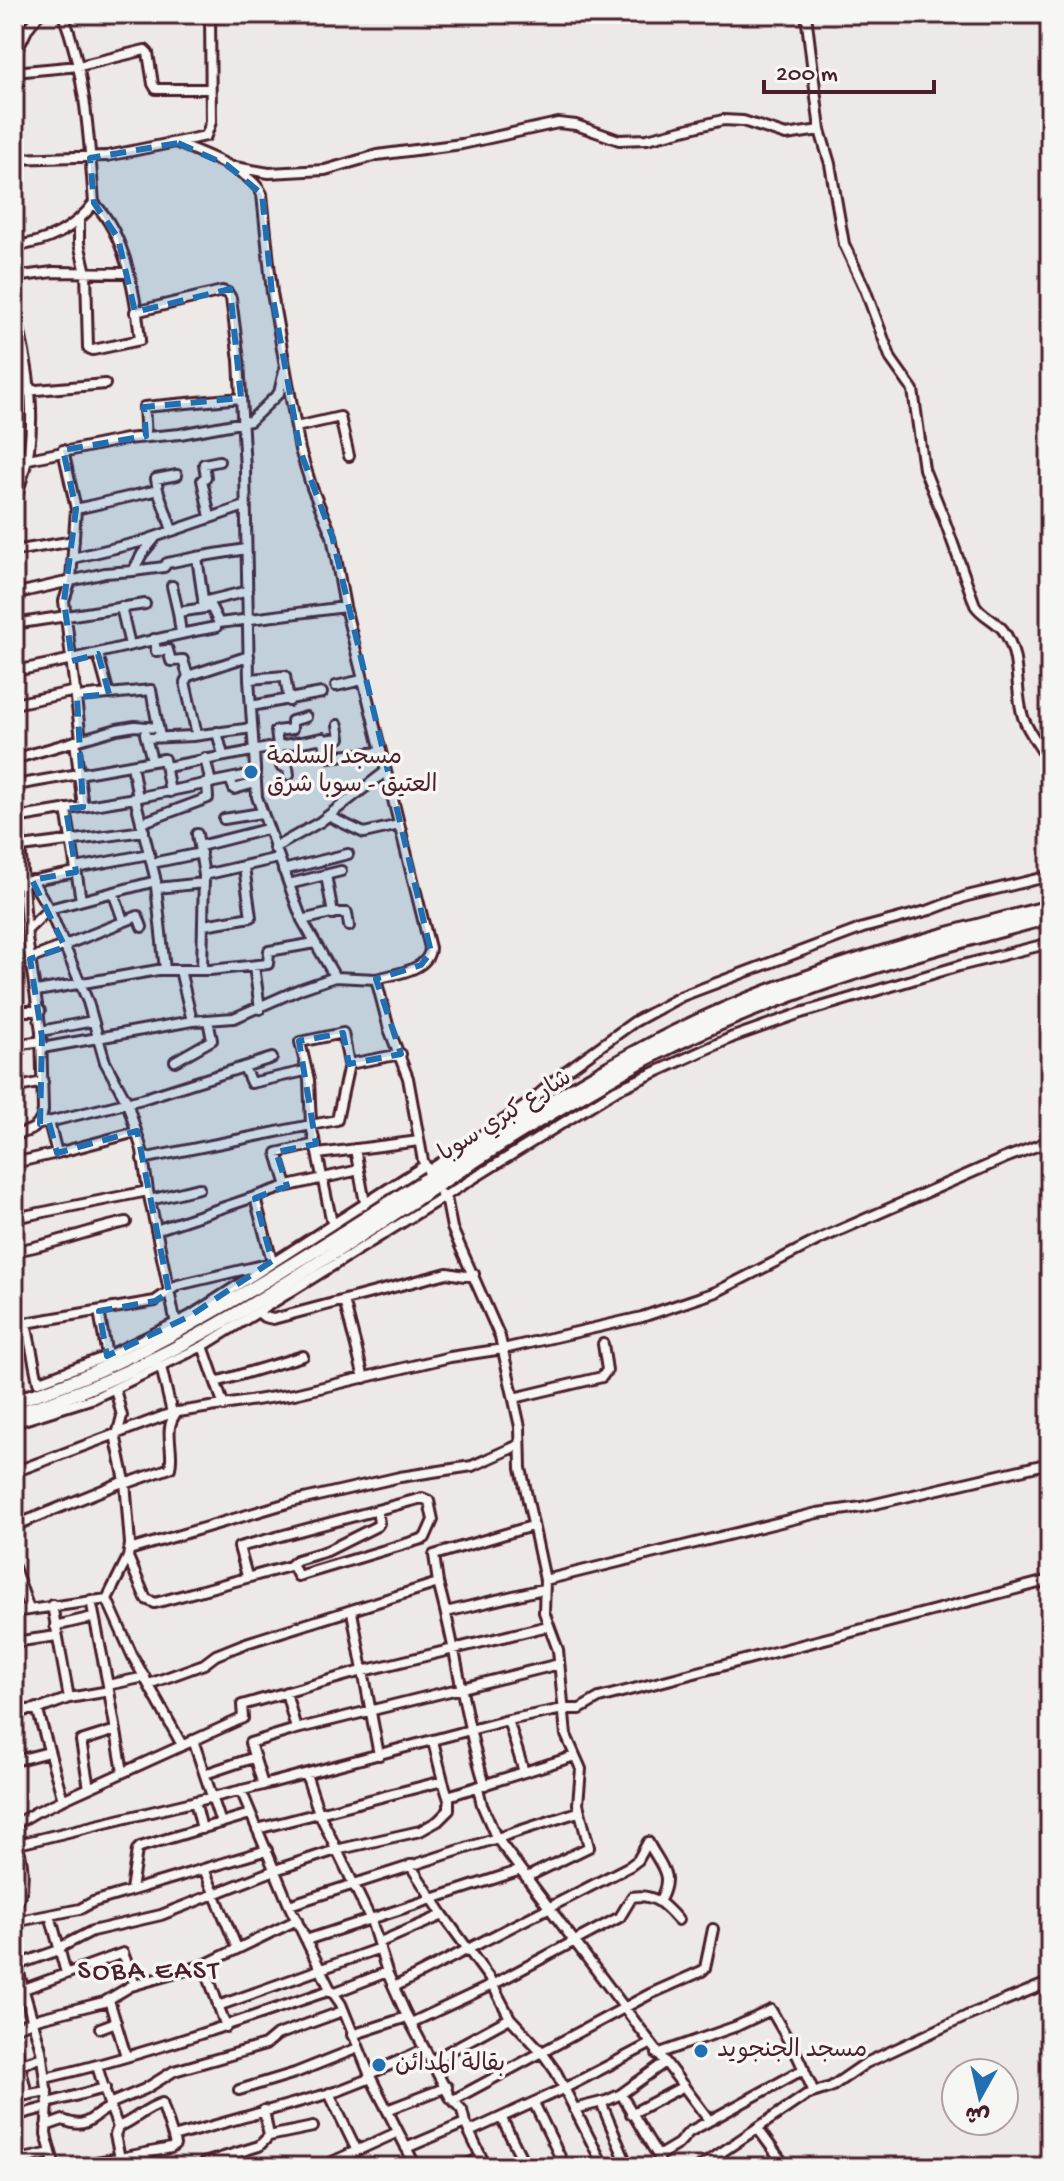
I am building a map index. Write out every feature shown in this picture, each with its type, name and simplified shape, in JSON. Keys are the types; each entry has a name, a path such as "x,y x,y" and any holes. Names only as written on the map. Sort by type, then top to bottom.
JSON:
{"highway":[{"name":"شارع كبري سوبا","path":"14,1414 114,1376 201,1319 625,1058 690,1023 863,958 1050,907"},
{"name":"شارع كبري سوبا","path":"433,1179 618,1074 729,1018 844,975 1050,917"},
{"name":"شارع كبري سوبا","path":"14,1401 64,1386 114,1376"}],"street":[{"path":"14,57 28,28 39,14"},
{"path":"63,14 79,66 94,203 114,228 127,273 140,340 95,350 88,348 86,273 79,243 79,220"},
{"path":"14,159 90,158 204,137 211,122 210,15 180,17 176,14"},
{"path":"806,14 820,130 830,164 844,244 865,289 891,359 913,390 928,483 975,605 980,613 1002,630 1010,644 1023,716 1050,767"},
{"path":"14,72 79,66 147,50 156,89 210,89"},
{"path":"227,165 269,173 325,170 377,155 462,144 558,123 576,125 619,140 647,139 723,120 743,121 786,135 820,130"},
{"path":"14,1045 42,1040 96,1038 192,1021 228,1020 335,977 376,979 421,965 431,952 362,680 332,536 312,488 296,427 272,293 262,194 256,184 227,165 178,143"},
{"path":"14,246 42,241 79,220 94,203"},
{"path":"14,277 53,272 127,273"},
{"path":"135,312 222,291 228,293 233,313 241,398 255,778 261,813 302,920 335,977"},
{"path":"14,306 31,390 27,459 14,509"},
{"path":"14,462 63,450 242,423 256,417 279,393 285,359"},
{"path":"14,370 27,368"},
{"path":"14,392 105,384"},
{"path":"146,437 144,407 241,398"},
{"path":"296,427 340,417 349,456"},
{"path":"63,450 76,509 71,580 64,601 77,694 83,807"},
{"path":"210,517 202,480 206,478 203,464 219,461"},
{"path":"172,530 156,479 177,475"},
{"path":"76,509 158,490"},
{"path":"73,558 156,536 245,506"},
{"path":"133,571 156,536"},
{"path":"14,551 74,541"},
{"path":"14,594 115,571 164,567 167,563 246,549"},
{"path":"197,557 204,604"},
{"path":"172,586 181,633"},
{"path":"178,612 248,591"},
{"path":"14,624 145,604"},
{"path":"204,604 211,607 218,622 345,607"},
{"path":"121,607 130,645"},
{"path":"14,671 72,661 154,639 216,627"},
{"path":"154,639 156,651 168,650 171,661 183,660 197,735"},
{"path":"98,654 109,694"},
{"path":"188,676 249,656"},
{"path":"249,679 285,676 289,701"},
{"path":"336,686 362,680"},
{"path":"14,704 77,694 151,690 159,732"},
{"path":"251,706 322,693"},
{"path":"289,775 288,768 281,766 276,731 293,728 292,721 306,717"},
{"path":"166,767 252,749 340,738 338,725"},
{"path":"57,1153 43,1113 40,1011 26,931 28,881 18,848 14,760 135,726 145,733 197,735 252,728"},
{"path":"217,732 223,755"},
{"path":"145,733 152,760"},
{"path":"324,740 328,757 380,752"},
{"path":"18,848 142,827 208,798 205,758"},
{"path":"16,785 164,759 170,792"},
{"path":"132,765 136,798 156,885 165,970"},
{"path":"274,848 328,816 385,772"},
{"path":"16,818 230,779 255,778"},
{"path":"66,809 81,900"},
{"path":"224,819 261,813"},
{"path":"328,816 364,833 399,825"},
{"path":"14,884 200,849 267,829"},
{"path":"197,834 204,879 202,970"},
{"path":"283,870 348,854"},
{"path":"26,931 49,909 113,892 204,879 278,858"},
{"path":"303,865 307,880"},
{"path":"204,925 251,917 244,867"},
{"path":"289,884 341,871"},
{"path":"326,875 333,914"},
{"path":"26,1323 38,1382 162,1371 259,1313 573,1066 634,1022 682,996 863,928 930,910 967,896 1050,876"},
{"path":"28,881 49,909 108,1068 127,1102 176,1324"},
{"path":"113,892 123,920"},
{"path":"302,920 348,913 349,926"},
{"path":"30,959 65,947 123,920 139,916 142,927"},
{"path":"37,991 165,970 268,964 269,951 315,943"},
{"path":"14,1423 77,1405 176,1324 365,1203 433,1179 508,1159 604,1096 733,1037 913,979 1050,943"},
{"path":"254,966 260,1009"},
{"path":"180,970 192,1021"},
{"path":"306,1940 430,1898 524,1873 587,1850 588,1842 578,1812 581,1769 566,1735 556,1643 544,1612 544,1584 519,1445 520,1427 503,1349 474,1274 452,1228 447,1202 433,1179 419,1141 408,1078 389,1029 376,979"},
{"path":"14,1011 40,1011"},
{"path":"175,1061 212,1040 208,1020"},
{"path":"42,1040 93,1021"},
{"path":"142,1159 311,1125 337,1120 349,1064 343,1033 300,1042 305,1071 308,1072 311,1125 332,1223"},
{"path":"349,1064 401,1054"},
{"path":"14,1135 45,1123 272,1058"},
{"path":"244,1067 251,1083 305,1071"},
{"path":"14,1088 43,1082"},
{"path":"14,1163 136,1132"},
{"path":"287,1186 277,1153 355,1149 419,1141"},
{"path":"14,1472 174,1413 364,1378 635,1319 716,1292 822,1238 1050,1141"},
{"path":"355,1149 365,1203"},
{"path":"156,1230 287,1186 359,1170"},
{"path":"14,1218 199,1188"},
{"path":"255,1198 269,1263"},
{"path":"14,1251 48,1245 126,1222"},
{"path":"14,1325 155,1301 178,1285 269,1263"},
{"path":"259,1313 273,1319 447,1273 474,1274"},
{"path":"344,1300 364,1378"},
{"path":"99,1311 122,1421 116,1439 125,1483 129,1554 146,1599 152,1603 292,1564 376,1527 379,1523 377,1510"},
{"path":"514,1398 604,1376 607,1370 603,1344"},
{"path":"114,1376 203,1348"},
{"path":"203,1348 224,1406"},
{"path":"216,1382 303,1356"},
{"path":"14,1526 170,1468 169,1425 174,1413 162,1371"},
{"path":"107,1599 129,1554 291,1502 400,1477 472,1466 519,1445"},
{"path":"446,1612 817,1513 862,1507 1050,1463"},
{"path":"247,1576 239,1547 427,1499 432,1513 431,1527 423,1539 298,1576 292,1564"},
{"path":"532,1526 434,1555 482,1786 482,1805 496,1837 709,2120"},
{"path":"14,1567 29,1609"},
{"path":"14,1908 20,1896 15,1842 263,1785 508,1720 563,1709 580,1709 599,1698 1050,1580"},
{"path":"14,1712 204,1664 216,1655 246,1643 438,1583"},
{"path":"14,1612 107,1599"},
{"path":"107,1599 182,1745"},
{"path":"91,1600 123,1772"},
{"path":"52,1605 69,1698"},
{"path":"352,1612 379,1755"},
{"path":"14,1642 93,1617"},
{"path":"14,1825 244,1717 242,1705 363,1671 548,1626"},
{"path":"263,1785 251,1742 559,1664"},
{"path":"286,1692 296,1729"},
{"path":"37,1708 63,1800"},
{"path":"508,1720 524,1772"},
{"path":"89,1788 81,1741 116,1730"},
{"path":"193,1740 221,1823"},
{"path":"55,2167 46,2126 48,2105 43,2057 34,2019 20,1987 15,1960 59,1949 92,1931 161,1915 275,1870 336,1850 414,1833 430,1826 449,1810 433,1741"},
{"path":"14,1761 49,1752"},
{"path":"448,1796 575,1756"},
{"path":"205,1774 255,1757"},
{"path":"306,1774 319,1813 371,1920 387,1972 424,2050 462,2110 486,2167"},
{"path":"257,1829 443,1781"},
{"path":"241,1790 289,1905 416,2167"},
{"path":"195,1801 202,1829"},
{"path":"289,1905 578,1812"},
{"path":"131,1890 140,1847 250,1814"},
{"path":"394,1987 637,1861 648,1842 668,1879 668,1886 660,1900"},
{"path":"14,1922 80,1909 131,1890 267,1850"},
{"path":"410,1865 430,1898 470,1950 510,2018 541,2051 565,2088 604,2167"},
{"path":"204,1869 237,1948"},
{"path":"352,2035 409,2020 492,1985 620,1917 632,1897 641,1895 660,1900 678,1920"},
{"path":"50,1915 66,1973"},
{"path":"218,2006 379,1946 443,1915"},
{"path":"14,2028 34,2019 109,2000 135,1985 204,1965 297,1920"},
{"path":"453,2100 624,2007 704,1969 713,1929"},
{"path":"20,1987 124,1953 135,1985"},
{"path":"204,1965 226,2027"},
{"path":"45,2078 97,2066 226,2027 387,1972"},
{"path":"700,2167 814,2092 831,2087 866,2063 1050,1982"},
{"path":"109,2000 126,2056"},
{"path":"657,2054 737,2026 771,2010 814,2092"},
{"path":"46,2126 63,2120 82,2125 109,2105 145,2089 166,2074 265,2045 277,2035 343,2011"},
{"path":"431,2061 510,2018"},
{"path":"100,2028 116,2022"},
{"path":"14,2038 27,2095"},
{"path":"469,2132 502,2119 650,2044"},
{"path":"239,2090 295,2073 358,2048"},
{"path":"173,2137 329,2093 424,2050"},
{"path":"18,2065 43,2057"},
{"path":"574,2109 621,2094 664,2063"},
{"path":"97,2066 118,2127 115,2135 120,2158"},
{"path":"658,2156 709,2120 804,2069"},
{"path":"631,2114 684,2086"},
{"path":"387,2110 447,2087"},
{"path":"14,2116 105,2088"},
{"path":"145,2089 151,2106"},
{"path":"14,2097 47,2091"},
{"path":"329,2093 357,2151"},
{"path":"621,2094 658,2156 661,2167"},
{"path":"601,2102 628,2167"},
{"path":"534,2103 565,2167"},
{"path":"66,2167 98,2164 175,2145 164,2104 151,2106 118,2127"},
{"path":"264,2110 269,2136"},
{"path":"502,2119 526,2167"},
{"path":"406,2148 465,2123"},
{"path":"204,2167 204,2163 259,2146 269,2136 313,2127"},
{"path":"758,2129 786,2167"},
{"path":"321,2167 398,2132"},
{"path":"14,2161 28,2163 51,2153"},
{"path":"131,2156 133,2167"},
{"path":"229,2156 233,2167"},
{"path":"461,2167 481,2158"}],"highlighted area":[{"path":"178,143 227,165 262,194 272,293 300,450 332,536 431,952 421,965 376,979 401,1054 349,1064 343,1033 299,1041 316,1144 276,1152 287,1186 255,1198 272,1261 190,1316 107,1356 99,1311 155,1301 169,1292 137,1131 57,1153 49,1122 40,1124 42,1037 30,959 65,947 32,880 76,872 66,809 83,807 77,697 109,694 98,654 72,661 64,601 76,509 63,450 146,436 144,407 241,398 230,289 135,312 118,238 94,203 90,158"}],"place":[{"name":"مسجد السلمة العتيق - سوبا شرق","path":"251,772"},
{"name":"مسجد الجنجويد","path":"701,2051"},
{"name":"بقالة المدائن","path":"379,2065"}],"district":[{"name":"SOBA EAST","path":"149,1972"}]}
